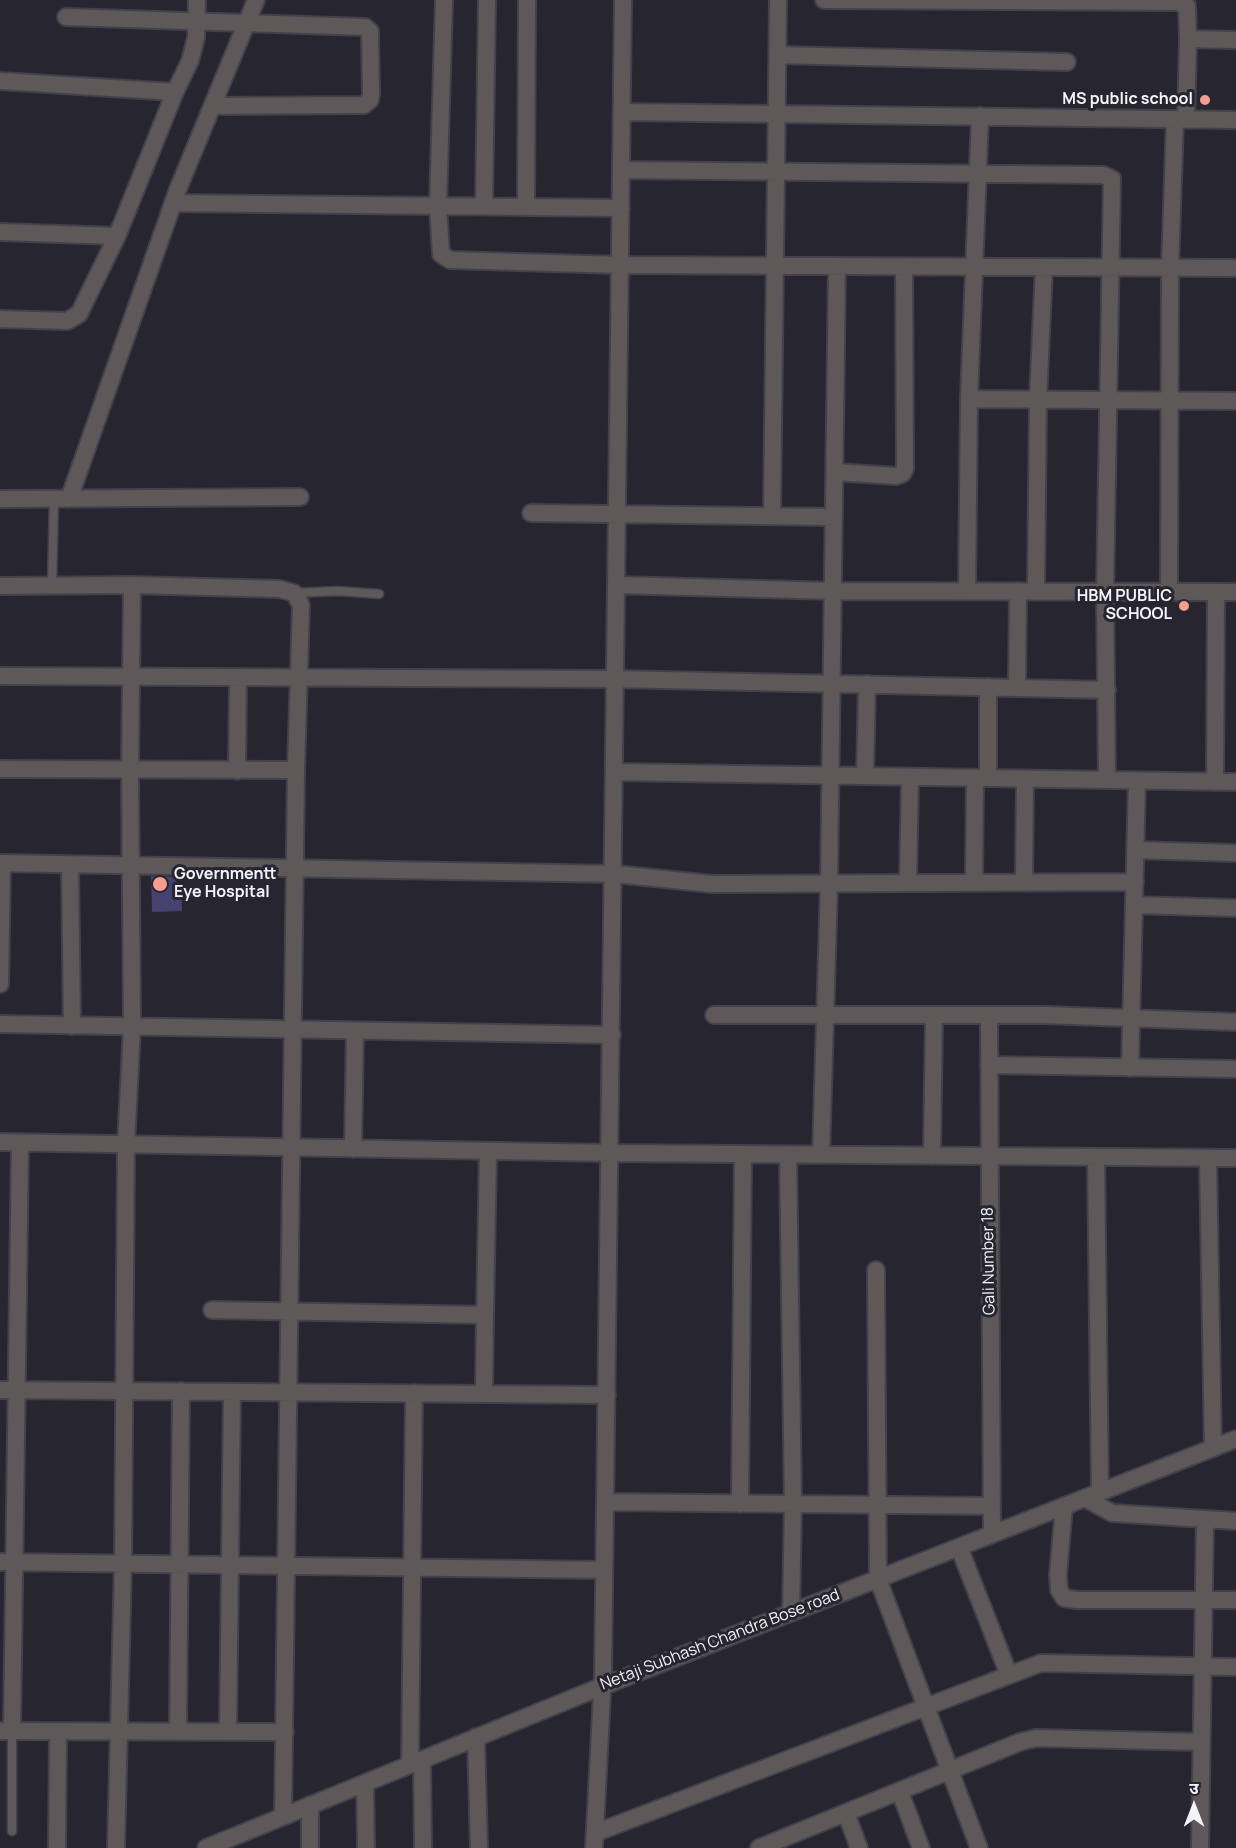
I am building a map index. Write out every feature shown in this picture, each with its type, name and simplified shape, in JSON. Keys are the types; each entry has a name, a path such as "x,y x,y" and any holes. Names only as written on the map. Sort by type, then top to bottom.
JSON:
{"street":[{"path":"0,319 67,321 76,318 117,236 194,50 197,0"},
{"path":"61,499 173,203 256,0"},
{"path":"444,0 438,206 441,254 450,260 620,265 1236,268"},
{"path":"484,206 487,0"},
{"path":"526,207 527,0"},
{"path":"623,0 615,873 603,1686 594,1840 926,1706 1041,1663 1056,1661 1236,1668"},
{"path":"772,516 778,0"},
{"path":"824,0 1101,0 1184,3 1188,10 1188,39 1170,268 1169,592"},
{"path":"66,17 368,28 371,35 370,100 364,105 212,106"},
{"path":"1188,39 1236,40"},
{"path":"778,55 1067,62"},
{"path":"0,81 175,92"},
{"path":"622,112 1236,120"},
{"path":"967,591 969,399 980,116"},
{"path":"621,170 1108,176 1113,184 1105,591 1107,780"},
{"path":"173,203 621,208"},
{"path":"0,232 117,236"},
{"path":"821,1155 823,1016 829,884 837,266"},
{"path":"835,472 896,476 902,474 905,469 904,267"},
{"path":"1036,591 1038,399 1044,267"},
{"path":"969,399 1236,401"},
{"path":"0,499 300,497"},
{"path":"531,513 834,517"},
{"path":"116,1848 117,1732 123,1564 126,1144 132,1027 130,677 132,585"},
{"path":"0,586 132,585 280,589 294,593 301,605 296,770 297,869 283,1816"},
{"path":"617,585 834,591 1236,592"},
{"path":"1017,688 1018,591"},
{"path":"1215,782 1216,592"},
{"path":"0,676 616,679 1107,690"},
{"path":"237,771 238,677"},
{"path":"865,777 867,684"},
{"path":"974,881 988,687"},
{"path":"0,769 130,772 296,770"},
{"path":"616,772 1236,782"},
{"path":"908,882 910,777"},
{"path":"1024,882 1025,779"},
{"path":"1130,1068 1137,781"},
{"path":"1136,850 1236,853"},
{"path":"0,984 1,863 615,873 712,884 1135,882"},
{"path":"70,865 72,1026"},
{"path":"1134,905 1236,908"},
{"path":"714,1016 989,1016 1236,1022"},
{"path":"932,1156 931,1072 934,1016"},
{"name":"Gali Number 18","path":"989,1016 988,1156 992,1534"},
{"path":"0,1024 612,1035"},
{"path":"353,1149 355,1030"},
{"path":"989,1065 1236,1069"},
{"path":"0,1142 610,1153 1236,1158"},
{"path":"21,1143 18,1390 7,1562 6,1731 285,1732"},
{"path":"484,1394 488,1151"},
{"path":"740,1504 743,1154"},
{"path":"788,1155 793,1504 791,1613"},
{"path":"1096,1157 1092,1495 1113,1513 1236,1521"},
{"path":"1208,1158 1213,1448"},
{"path":"876,1270 878,1579 979,1848"},
{"path":"212,1310 485,1315"},
{"path":"0,1390 607,1395"},
{"path":"178,1732 178,1565 182,1391"},
{"path":"228,1732 232,1392"},
{"path":"414,1393 413,1567 416,1762 423,1848"},
{"name":"Netaji Subhash Chandra Bose road","path":"206,1848 603,1686 1236,1438"},
{"path":"605,1502 992,1506"},
{"path":"1064,1506 1058,1575 1059,1590 1064,1598 1077,1600 1236,1600"},
{"path":"1200,1848 1204,1520"},
{"path":"959,1547 1009,1675"},
{"path":"7,1562 604,1570"},
{"path":"57,1848 58,1732"},
{"path":"476,1737 479,1848"},
{"path":"759,1848 1020,1742 1036,1738 1201,1742"},
{"path":"365,1783 366,1848"},
{"path":"900,1792 921,1848"},
{"path":"310,1805 310,1848"},
{"path":"846,1813 859,1848"}],"lane":[{"path":"52,586 61,499"},
{"path":"294,593 338,591 379,594"},
{"path":"6,1731 12,1831"}],"building":[{"path":"151,876 181,877 182,911 152,912"}],"place":[{"name":"MS public school","path":"1205,100"},
{"name":"HBM PUBLIC SCHOOL","path":"1184,606"},
{"name":"Governmentt Eye Hospital","path":"160,884"}]}
